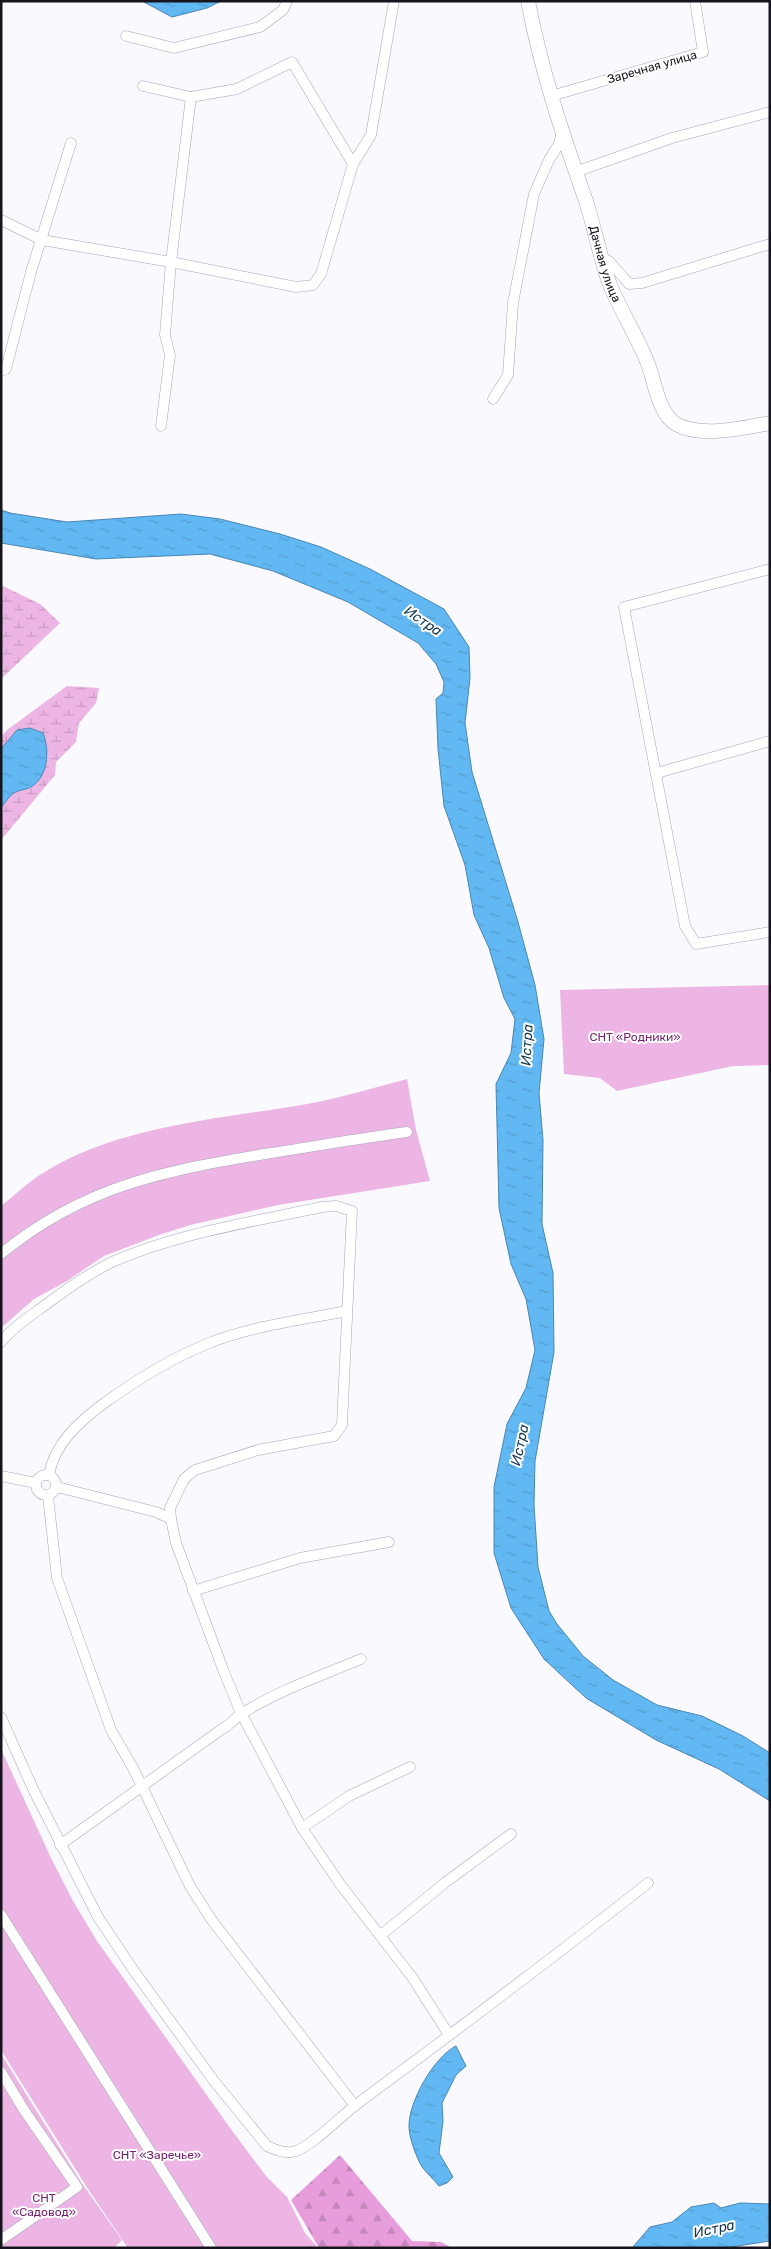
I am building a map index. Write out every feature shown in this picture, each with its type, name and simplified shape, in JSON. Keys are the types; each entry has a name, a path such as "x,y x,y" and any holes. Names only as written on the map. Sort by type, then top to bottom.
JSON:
{"street":[{"path":"126,36 174,48 260,27 283,10 286,1"},
{"path":"1,220 42,240 172,262 296,287 313,285 321,274 353,164 371,135 394,1"},
{"name":"Дачная улица","path":"528,1 536,41 551,96 586,203 610,285 648,363 663,409 675,424 696,430 734,429 770,424"},
{"name":"Заречная улица","path":"551,96 703,52 695,1"},
{"path":"142,86 191,97 238,89 292,62 353,164"},
{"path":"161,426 170,355 165,335 191,97"},
{"path":"575,172 672,138 770,112"},
{"path":"493,399 508,375 513,303 534,194 548,160 560,144 562,131"},
{"path":"1,371 6,369 31,272 71,143"},
{"path":"602,258 609,261 629,284 642,283 770,244"},
{"path":"770,568 624,607 685,926 696,944 770,932"},
{"path":"657,773 770,741"},
{"path":"1,1254 62,1211 136,1180 210,1163 407,1132"},
{"path":"1,1342 27,1318 72,1286 112,1263 154,1246 199,1233 322,1207 336,1206 352,1211 342,1425 334,1436 258,1450 195,1470 184,1479 170,1508 170,1518 176,1543 193,1591 241,1713 302,1828 340,1884 412,1977 449,2035"},
{"path":"49,1476 56,1453 71,1431 139,1378 210,1343 253,1330 347,1310"},
{"path":"1,1476 36,1483"},
{"path":"36,1483 43,1476 49,1476 56,1481 57,1487 54,1493 48,1496"},
{"path":"36,1483 39,1492 48,1496"},
{"path":"57,1487 156,1512 170,1518"},
{"path":"48,1496 57,1578 111,1730 142,1787 190,1886 211,1919 355,2106"},
{"path":"193,1591 300,1558 389,1542"},
{"path":"60,1845 234,1723 241,1713 298,1684 361,1659"},
{"path":"1,1717 60,1845 98,1917 128,1963 219,2088 267,2146 275,2150 297,2151 648,1883"},
{"path":"302,1828 348,1796 410,1767"},
{"path":"381,1935 446,1882 510,1834"},
{"path":"1,1916 211,2248"},
{"path":"1,2072 77,2187 1,2240"}],"green space":[{"path":"1,585 40,604 60,623 1,679"},
{"path":"67,686 99,688 96,703 79,723 76,742 56,762 55,775 1,840 1,737 7,730"},
{"name":"СНТ «Родники»","path":"770,985 770,1065 733,1066 617,1091 600,1078 564,1074 560,990"},
{"path":"407,1079 416,1130 430,1181 278,1205 190,1225 159,1235 104,1256 67,1281 34,1299 1,1328 1,1206 43,1173 101,1145 132,1135 199,1121 310,1104"},
{"name":"СНТ «Заречье»","path":"1,1749 51,1858 73,1901 97,1941 233,2132 266,2176 287,2197 305,2233 318,2248 128,2248 88,2189 1,2050"},
{"name":"СНТ «Садовод»","path":"1,2054 81,2182 122,2240 114,2248 1,2248"},
{"path":"340,2155 412,2241 441,2242 452,2248 319,2248 291,2200"}],"water":[{"path":"142,1 221,1 207,8 172,17"},
{"name":"Истра","path":"1,510 67,522 181,514 220,519 280,534 321,547 370,569 444,609 469,647 470,678 465,723 472,772 518,922 535,985 544,1039 539,1093 543,1140 542,1224 553,1273 554,1352 535,1461 534,1505 538,1567 549,1611 583,1656 613,1680 657,1705 702,1716 743,1736 770,1753 770,1801 719,1769 656,1740 586,1698 544,1659 511,1608 494,1553 494,1487 507,1424 526,1388 535,1350 526,1299 511,1264 499,1208 496,1084 511,1053 515,1019 504,998 489,948 474,915 465,865 444,806 438,749 436,699 443,693 444,682 436,664 418,643 348,602 273,571 210,554 96,559 1,543"},
{"path":"30,728 43,733 47,756 44,771 35,784 14,793 1,808 1,749 17,730"},
{"path":"456,2046 466,2066 456,2075 442,2103 443,2121 439,2153 453,2177 447,2183 439,2186 422,2167 416,2155 410,2134 410,2116 418,2093 431,2070 439,2060"},
{"name":"Истра","path":"714,2203 721,2208 740,2203 770,2204 770,2241 724,2248 632,2248 650,2227 672,2222 691,2207"}]}
